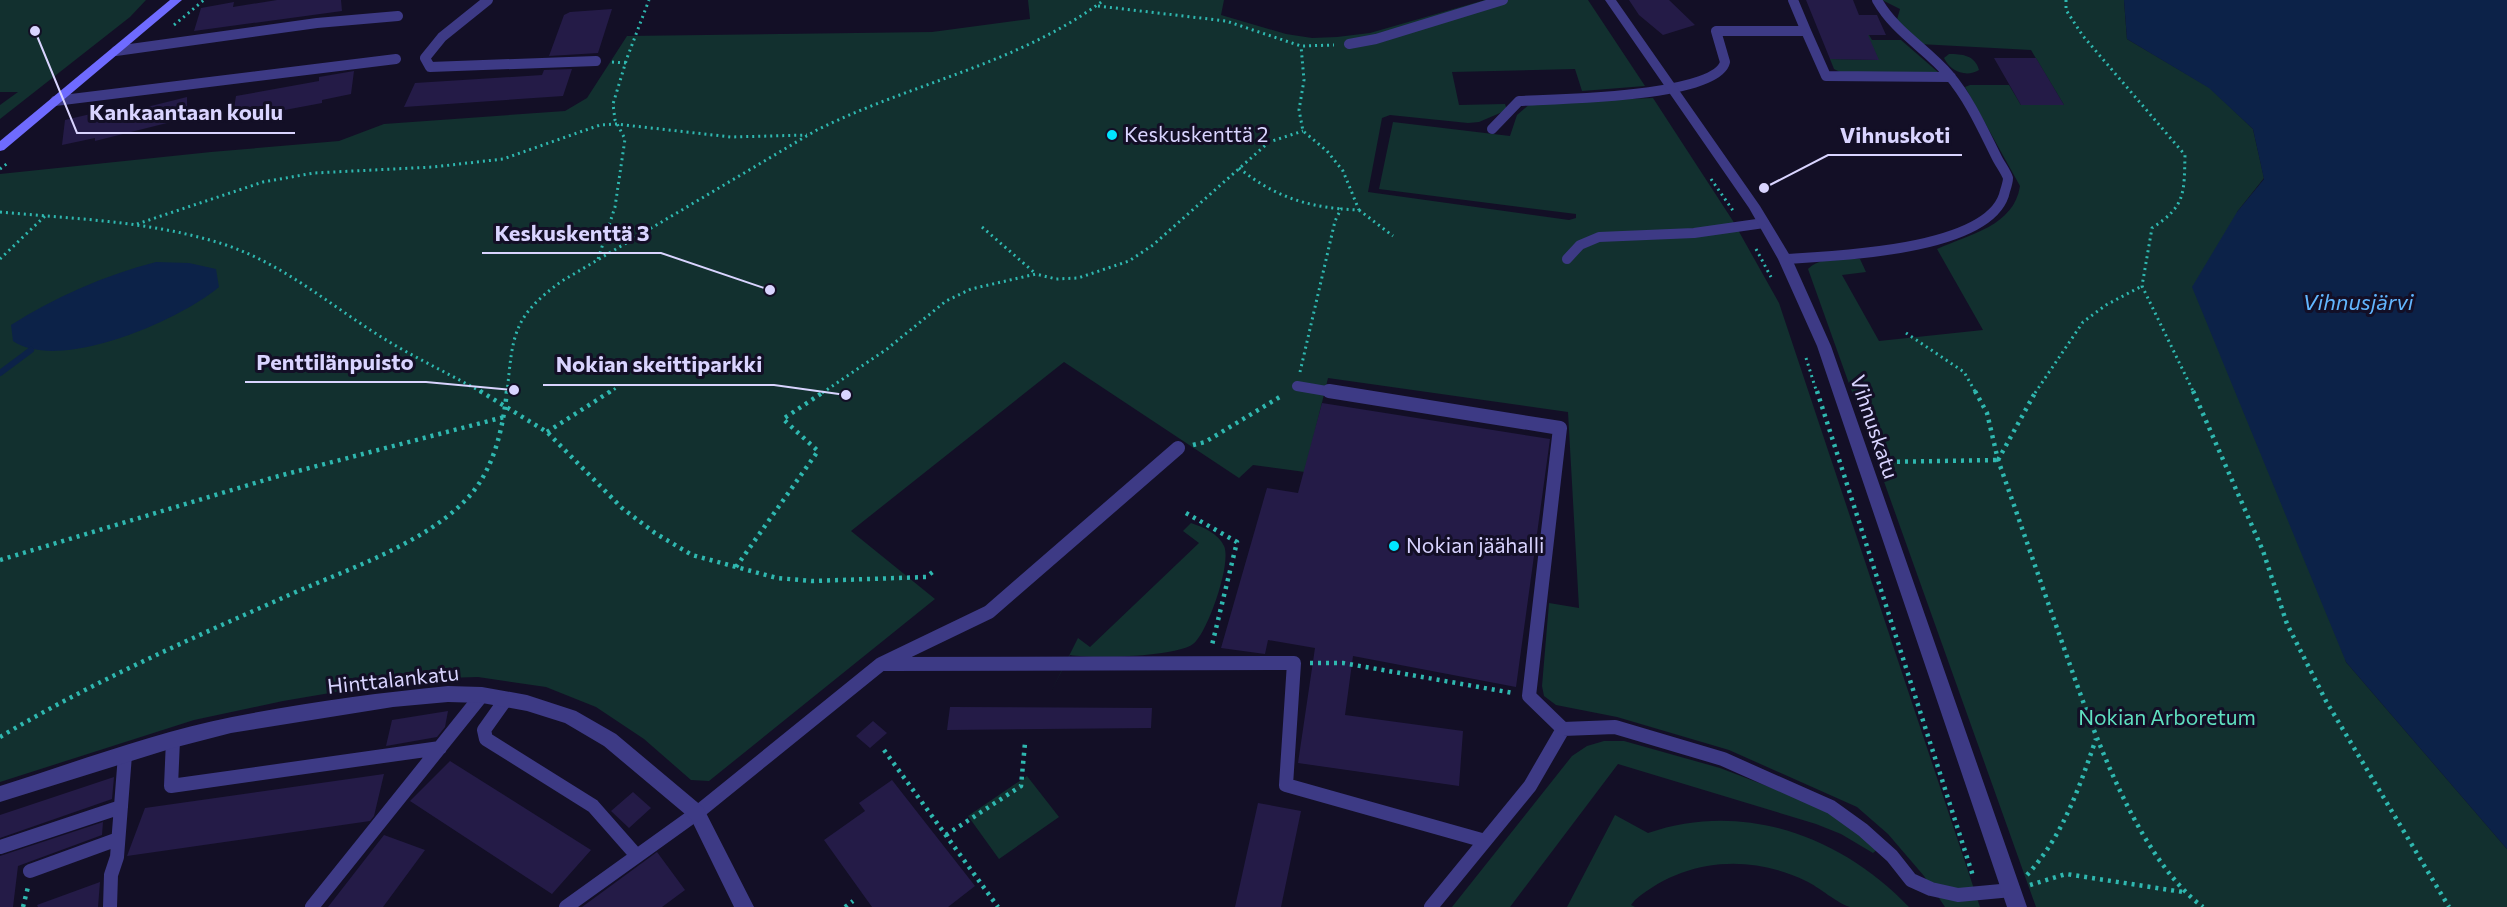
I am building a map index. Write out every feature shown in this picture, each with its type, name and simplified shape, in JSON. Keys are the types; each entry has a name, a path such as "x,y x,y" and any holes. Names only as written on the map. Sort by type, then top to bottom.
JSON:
{"main road":[{"path":"0,147 177,0"}],"street":[{"name":"Vihnuskatu","path":"1611,0 1764,223 1785,259 1824,346 2017,907"},
{"name":"Hinttalankatu","path":"0,794 173,740 231,725 393,699 448,694 482,695 506,699 570,717 610,740 697,813 744,907"}],"lane":[{"path":"488,0 442,37 425,58 430,67 596,61"},
{"path":"1349,44 1376,39 1503,0"},
{"path":"1793,0 1826,76 1951,77"},
{"path":"1785,259 1910,247 1965,231 1998,212 2006,202 2010,191 2008,179 1951,77 1925,52 1899,33 1883,13 1877,0"},
{"path":"116,51 317,23 398,16"},
{"path":"1492,129 1519,101 1673,90 1712,77 1723,68 1726,57 1716,31 1806,31"},
{"path":"55,101 396,59"},
{"path":"1568,259 1580,245 1599,237 1694,233 1764,223"},
{"path":"1297,386 1560,428 1529,696 1563,729 1615,727 1723,759 1831,807 1863,830 1892,856 1911,880 1931,889 1958,895 2012,890"},
{"path":"566,907 697,813 881,664 988,612 1178,448"},
{"path":"881,664 1294,663 1286,785 1485,841"},
{"path":"312,907 482,695"},
{"path":"506,699 484,730 486,739 593,806 636,856"},
{"path":"1431,907 1530,786 1563,729"},
{"path":"173,740 171,786 440,748"},
{"path":"110,907 111,875 117,857 125,755"},
{"path":"0,847 121,807"},
{"path":"30,871 118,840"}],"path":[{"path":"597,260 615,207 625,139 616,124 612,110 633,39 649,0"},
{"path":"0,737 103,682 378,554 442,520 479,485 498,447 506,405 511,347 522,319 553,289 597,260 808,134 850,115 1039,41 1104,0"},
{"path":"2066,0 2066,10 2083,36 2185,155 2184,188 2173,214 2152,228 2142,286 2169,338 2230,471 2263,550 2287,624 2326,701 2449,907"},
{"path":"1097,6 1226,21 1301,46 1349,44"},
{"path":"1301,46 1304,80 1299,110 1303,131 1327,151 1343,171 1359,210 1393,236"},
{"path":"136,225 271,181 314,173 433,167 503,159 590,128 616,124 731,137 808,134"},
{"path":"736,567 818,451 783,419 887,350 946,301 970,289 1036,274 1056,279 1078,278 1128,261 1153,245 1269,142 1284,135 1303,131"},
{"path":"1239,168 1275,193 1301,205 1359,210"},
{"path":"1706,170 1743,227 1774,283"},
{"path":"1178,448 1205,442 1297,386 1335,221 1341,209"},
{"path":"0,212 136,225 190,234 261,259 292,276 383,338 506,405 547,432 622,508 655,533 692,555 777,578 812,581 926,577 934,571"},
{"path":"0,259 46,215"},
{"path":"982,227 1000,240 1036,274"},
{"path":"1998,460 2039,386 2083,322 2106,305 2142,286"},
{"path":"1906,333 1964,372 1987,413 1998,460 2096,739 2147,840 2183,892 2202,907"},
{"path":"1805,354 1978,892"},
{"path":"547,432 615,388"},
{"path":"0,560 275,477 504,417"},
{"path":"1840,461 1998,460"},
{"path":"1186,513 1237,542 1208,663"},
{"path":"1294,663 1343,663 1529,696"},
{"path":"2012,890 2041,862 2075,798 2096,739"},
{"path":"946,836 1021,786 1025,744"},
{"path":"884,750 998,907"},
{"path":"2012,890 2066,874 2183,892"},
{"path":"845,907 853,901"}],"green space":[{"path":"0,0 146,0 130,17 0,119 0,105 18,92 0,92"},
{"path":"1028,0 1224,0 1221,15 1286,34 1312,38 1370,33 1485,0 1588,0 1645,86 1582,91 1575,69 1452,72 1459,105 1505,104 1507,110 1479,122 1468,123 1390,115 1382,118 1368,192 1569,220 1576,218 1576,214 1379,189 1393,122 1510,136 1517,115 1531,103 1653,98 1733,221 1779,303 1980,907 1945,907 1924,876 1888,834 1857,807 1729,750 1617,717 1556,705 1544,696 1542,686 1549,603 1579,608 1568,412 1328,378 1305,472 1253,465 1239,478 1064,362 851,531 935,599 709,781 691,780 644,739 596,707 546,687 478,677 412,679 283,701 194,720 0,782 0,174 339,141 384,124 565,111 587,98 627,36 932,32 1030,19"},
{"name":"Nokian Arboretum","path":"1882,0 2124,0 2127,39 2210,88 2253,129 2264,178 2237,212 2346,662 2507,849 2507,907 2036,907 1808,269 1826,260 1860,259 1866,272 1842,275 1879,341 1983,330 1937,249 2000,220 2016,200 2020,186 1965,87 2009,85 2021,105 2064,105 2031,50 1919,44 1896,23 1900,9"},
{"path":"1855,35 1869,35 1872,40 1901,40 1939,73 1840,72 1834,69 1830,59 1878,60"},
{"path":"1949,54 1971,58 1979,70 1964,73 1954,70 1944,58"},
{"path":"1191,523 1215,535 1222,542 1226,555 1217,598 1199,638 1193,644 1170,652 1114,657 1070,655 1052,690 1078,638 1090,647 1199,543 1183,531"},
{"path":"1604,741 1624,741 1720,768 1832,811 1878,849 1873,853 1841,834 1816,824 1618,764 1510,907 1452,907 1572,756 1587,746"},
{"path":"1027,776 1059,817 999,859 968,816"},
{"path":"1615,815 1648,833 1684,824 1719,821 1754,823 1789,831 1822,844 1853,861 1882,882 1909,907 1850,907 1806,881 1784,872 1762,866 1739,864 1695,869 1674,876 1654,886 1635,900 1631,905 1635,907 1567,907"}],"water":[{"name":"Vihnusjärvi","path":"2124,0 2507,0 2507,849 2346,662 2192,287 2237,212 2264,179 2253,129 2209,88 2127,39"},
{"path":"156,262 189,263 216,269 219,287 177,314 149,327 89,347 60,351 34,349 13,341 11,325 45,305 99,280"}],"building":[{"path":"277,0 341,0 342,11 194,31 201,8 234,2 233,7"},
{"path":"1629,0 1669,0 1695,25 1663,35 1639,15"},
{"path":"1806,0 1853,0 1859,15 1877,15 1886,35 1868,35 1879,60 1830,59"},
{"path":"612,9 598,53 549,56 564,15 570,12"},
{"path":"1994,58 2036,58 2064,105 2021,105"},
{"path":"572,69 563,96 404,107 415,83 542,75 544,70"},
{"path":"354,71 351,94 322,100 322,103 232,120 236,96 319,81 319,77"},
{"path":"187,97 187,118 95,141 95,138 62,145 65,120 99,112 99,119"},
{"name":"Nokian jäähalli","path":"1322,403 1550,439 1516,687 1353,656 1345,715 1463,731 1459,786 1298,763 1315,648 1268,640 1265,654 1221,648 1267,488 1298,493"},
{"path":"950,707 1152,708 1151,728 947,730"},
{"path":"448,711 445,727 437,737 386,746 392,720"},
{"path":"873,721 887,733 870,748 856,736"},
{"path":"450,761 591,850 552,894 410,801"},
{"path":"384,774 374,816 370,821 127,856 145,808"},
{"path":"114,777 112,799 0,838 0,815"},
{"path":"892,780 975,886 948,907 872,907 824,840 865,811 859,803"},
{"path":"633,792 651,808 629,828 611,811"},
{"path":"1258,803 1301,811 1281,907 1235,907"},
{"path":"103,822 102,835 18,866 13,907 0,907 0,856"},
{"path":"384,835 425,850 383,907 328,907"},
{"path":"657,852 685,890 662,907 582,907"},
{"path":"100,882 98,907 38,907 37,905"}],"waterway":[{"path":"0,373 31,350"}],"place":[{"name":"Kankaantaan koulu","path":"35,31"},
{"name":"Keskuskenttä 2","path":"1112,135"},
{"name":"Vihnuskoti","path":"1764,188"},
{"name":"Keskuskenttä 3","path":"770,290"},
{"name":"Penttilänpuisto","path":"514,390"},
{"name":"Nokian skeittiparkki","path":"846,395"},
{"name":"Nokian jäähalli","path":"1394,546"}]}
